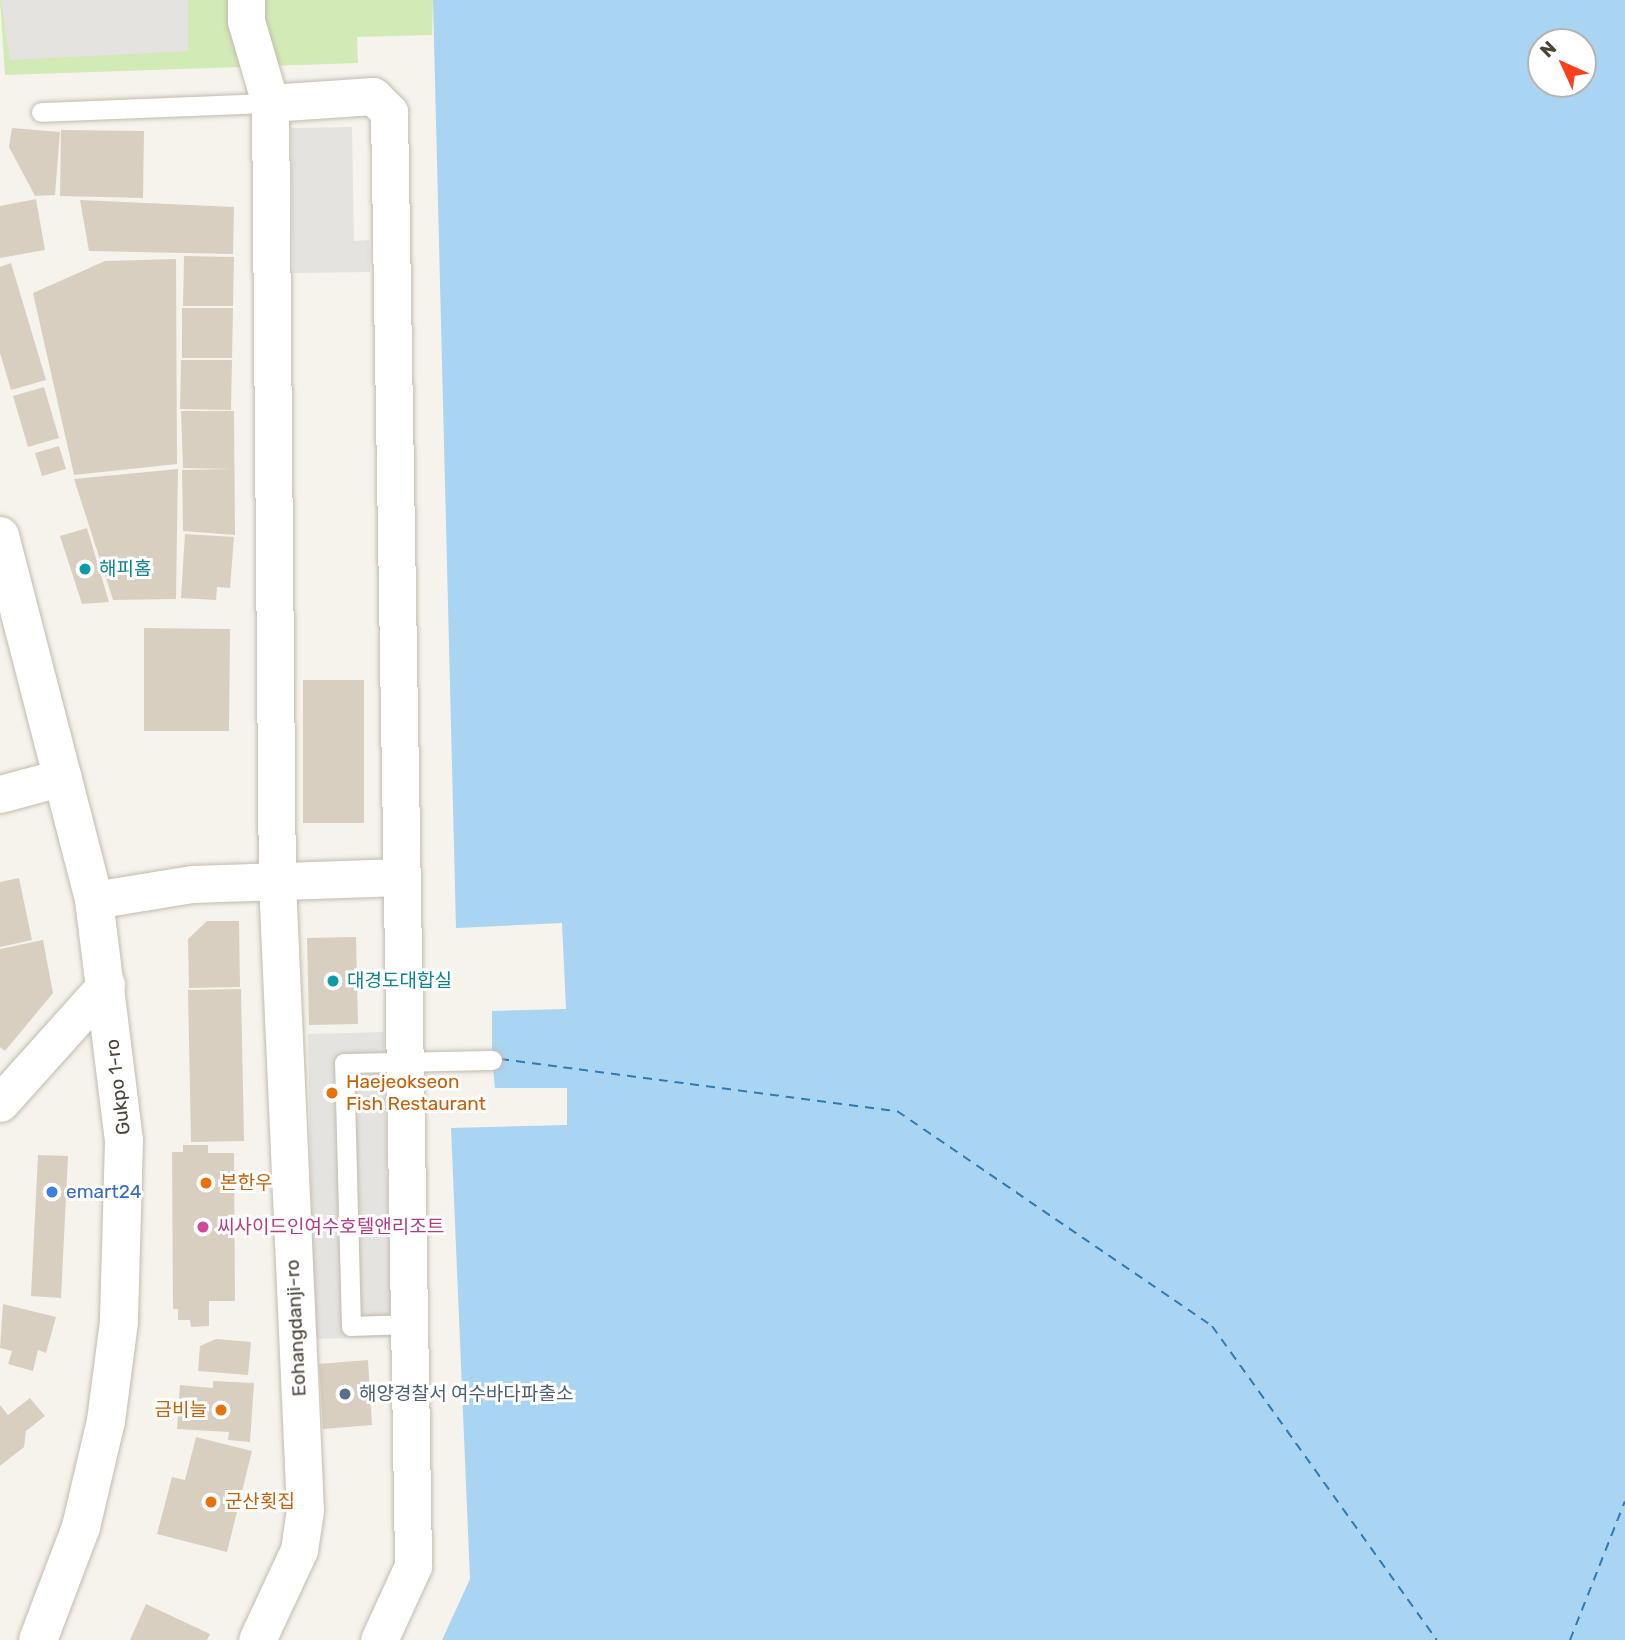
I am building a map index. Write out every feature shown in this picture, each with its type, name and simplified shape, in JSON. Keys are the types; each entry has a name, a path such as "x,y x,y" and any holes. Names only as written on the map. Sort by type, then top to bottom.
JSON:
{"street":[{"name":"Eohangdanji-ro","path":"246,0 246,22 271,103 277,881 304,1510 299,1550 257,1640"},
{"path":"271,103 373,96 389,112 413,1566 379,1640"},
{"name":"Gukpo 1-ro","path":"0,536 94,900 124,1140 119,1322 106,1422 81,1527 38,1640"},
{"path":"0,794 63,777"},
{"path":"94,900 192,884 402,877"},
{"path":"0,1102 106,985"}],"lane":[{"path":"41,112 271,103"},
{"path":"409,1324 351,1326 344,1063 492,1060"}],"green space":[{"path":"0,0 433,0 432,35 357,37 358,63 5,75"}],"shaded area":[{"path":"1,0 188,0 188,51 10,60"},
{"path":"352,127 354,241 369,240 370,272 293,273 291,128"},
{"path":"384,1032 391,1337 314,1339 308,1034"}],"water":[{"path":"433,0 1625,0 1625,1640 442,1640 470,1579 451,1128 567,1125 567,1088 495,1088 492,1060 492,1011 566,1009 562,923 456,928"}],"building":[{"path":"12,128 60,132 55,195 35,196 9,147"},
{"path":"61,130 144,131 143,198 60,196"},
{"path":"36,199 45,250 0,258 0,206"},
{"path":"80,200 234,207 233,254 89,251"},
{"path":"184,256 234,257 233,306 183,306"},
{"path":"176,259 177,464 74,475 33,293 105,261"},
{"path":"11,263 46,380 11,390 0,353 0,267"},
{"path":"182,308 233,308 232,358 182,358"},
{"path":"181,360 232,360 231,410 180,409"},
{"path":"44,387 59,438 28,447 13,396"},
{"path":"181,411 234,411 235,535 183,531 182,470 231,469 183,468"},
{"path":"59,446 66,469 42,476 35,453"},
{"path":"178,469 176,599 113,600 74,479"},
{"name":"해피홈","path":"87,528 109,602 82,604 60,536"},
{"path":"185,534 234,537 230,588 217,587 216,600 181,598"},
{"path":"144,628 230,629 229,731 144,731"},
{"path":"303,680 364,680 364,823 303,823"},
{"path":"19,878 32,940 0,947 0,882"},
{"path":"207,921 239,921 240,987 189,988 188,939"},
{"name":"대경도대합실","path":"356,937 358,1024 309,1025 307,938"},
{"path":"43,940 53,993 5,1051 0,1047 0,949"},
{"path":"241,989 244,1141 191,1142 188,990"},
{"name":"씨사이드인여수호텔앤리조트","path":"183,1145 208,1145 208,1153 234,1153 235,1301 209,1301 209,1326 191,1327 190,1320 178,1320 178,1309 173,1309 172,1152 183,1152"},
{"path":"38,1155 68,1156 61,1298 31,1296"},
{"path":"3,1304 56,1317 46,1353 38,1350 33,1371 8,1364 12,1351 0,1348"},
{"path":"216,1339 251,1342 248,1375 198,1371 200,1346"},
{"name":"해양경찰서 여수바다파출소","path":"368,1360 372,1425 323,1429 319,1364"},
{"path":"213,1381 254,1383 250,1442 228,1440 229,1432 177,1429 180,1385 213,1388"},
{"path":"30,1398 45,1416 26,1431 24,1447 0,1466 0,1405 8,1415"},
{"path":"196,1437 252,1451 227,1552 157,1534 172,1477 185,1480"},
{"path":"146,1604 210,1634 207,1640 130,1640"}],"ferry route":[{"path":"500,1059 897,1111 1212,1326 1437,1640"},
{"path":"1570,1640 1625,1501"}],"place":[{"name":"해피홈","path":"85,569"},
{"name":"대경도대합실","path":"333,981"},
{"name":"Haejeokseon Fish Restaurant","path":"332,1093"},
{"name":"본한우","path":"206,1183"},
{"name":"emart24","path":"52,1192"},
{"name":"씨사이드인여수호텔앤리조트","path":"203,1227"},
{"name":"해양경찰서 여수바다파출소","path":"345,1394"},
{"name":"금비늘","path":"221,1410"},
{"name":"군산횟집","path":"211,1502"}]}
